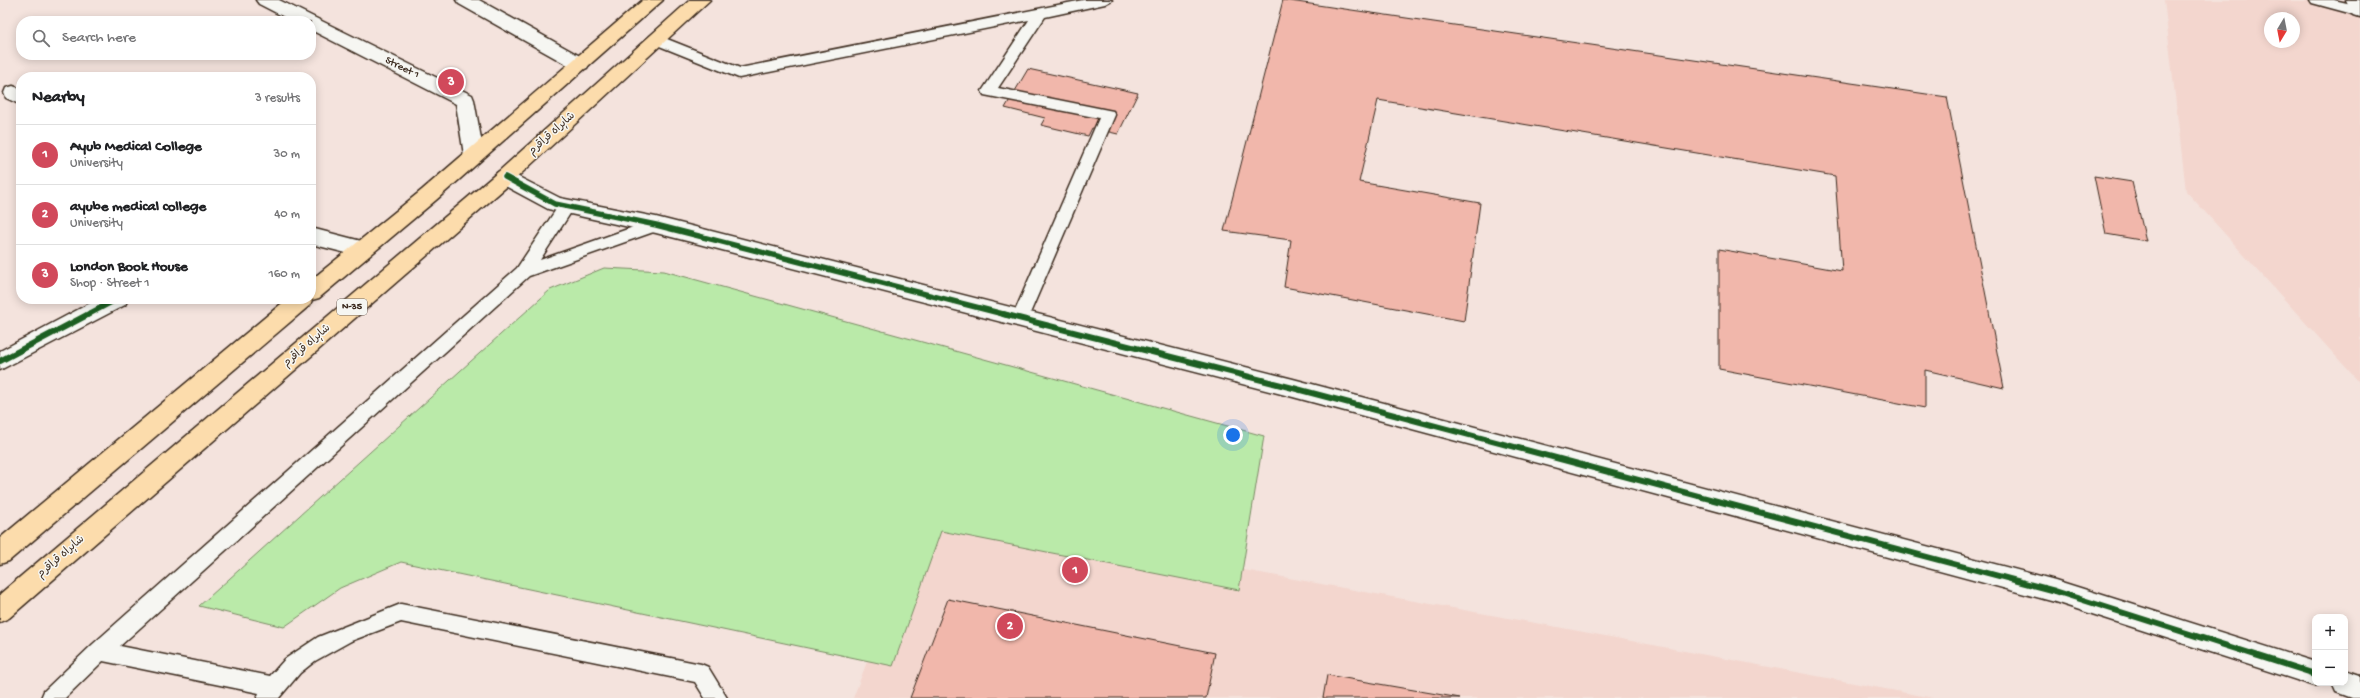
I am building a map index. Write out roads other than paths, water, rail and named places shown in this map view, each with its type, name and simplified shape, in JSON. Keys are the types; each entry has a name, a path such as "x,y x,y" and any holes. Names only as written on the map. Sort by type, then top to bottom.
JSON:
{"highway":[{"path":"316,288 429,195 654,0"},
{"name":"شاہراہ قراقرم","path":"0,610 505,177 701,0"},
{"path":"0,553 296,304"}],"street":[{"path":"265,0 297,16"},
{"path":"465,0 580,64"},
{"path":"2355,0 2360,11"},
{"name":"Street 1","path":"316,26 465,100 474,155"},
{"path":"505,177 549,201 567,206 656,225 1300,390 2055,591 2312,673"},
{"path":"316,237 362,249"},
{"path":"0,361 108,304"},
{"path":"2348,684 2360,688"}],"lane":[{"path":"657,40 739,73 1106,0"},
{"path":"2317,0 2360,11"},
{"path":"1020,318 1108,115 989,91 1040,13"},
{"path":"51,698 100,651 523,272 567,206"},
{"path":"523,272 656,225"},
{"path":"100,651 270,692 294,665 320,644 358,628 401,613 700,674 717,698"}],"place":[{"name":"London Book House","path":"451,82"},
{"name":"Ayub Medical College","path":"1075,570"},
{"name":"ayube medical college","path":"1010,626"}]}
